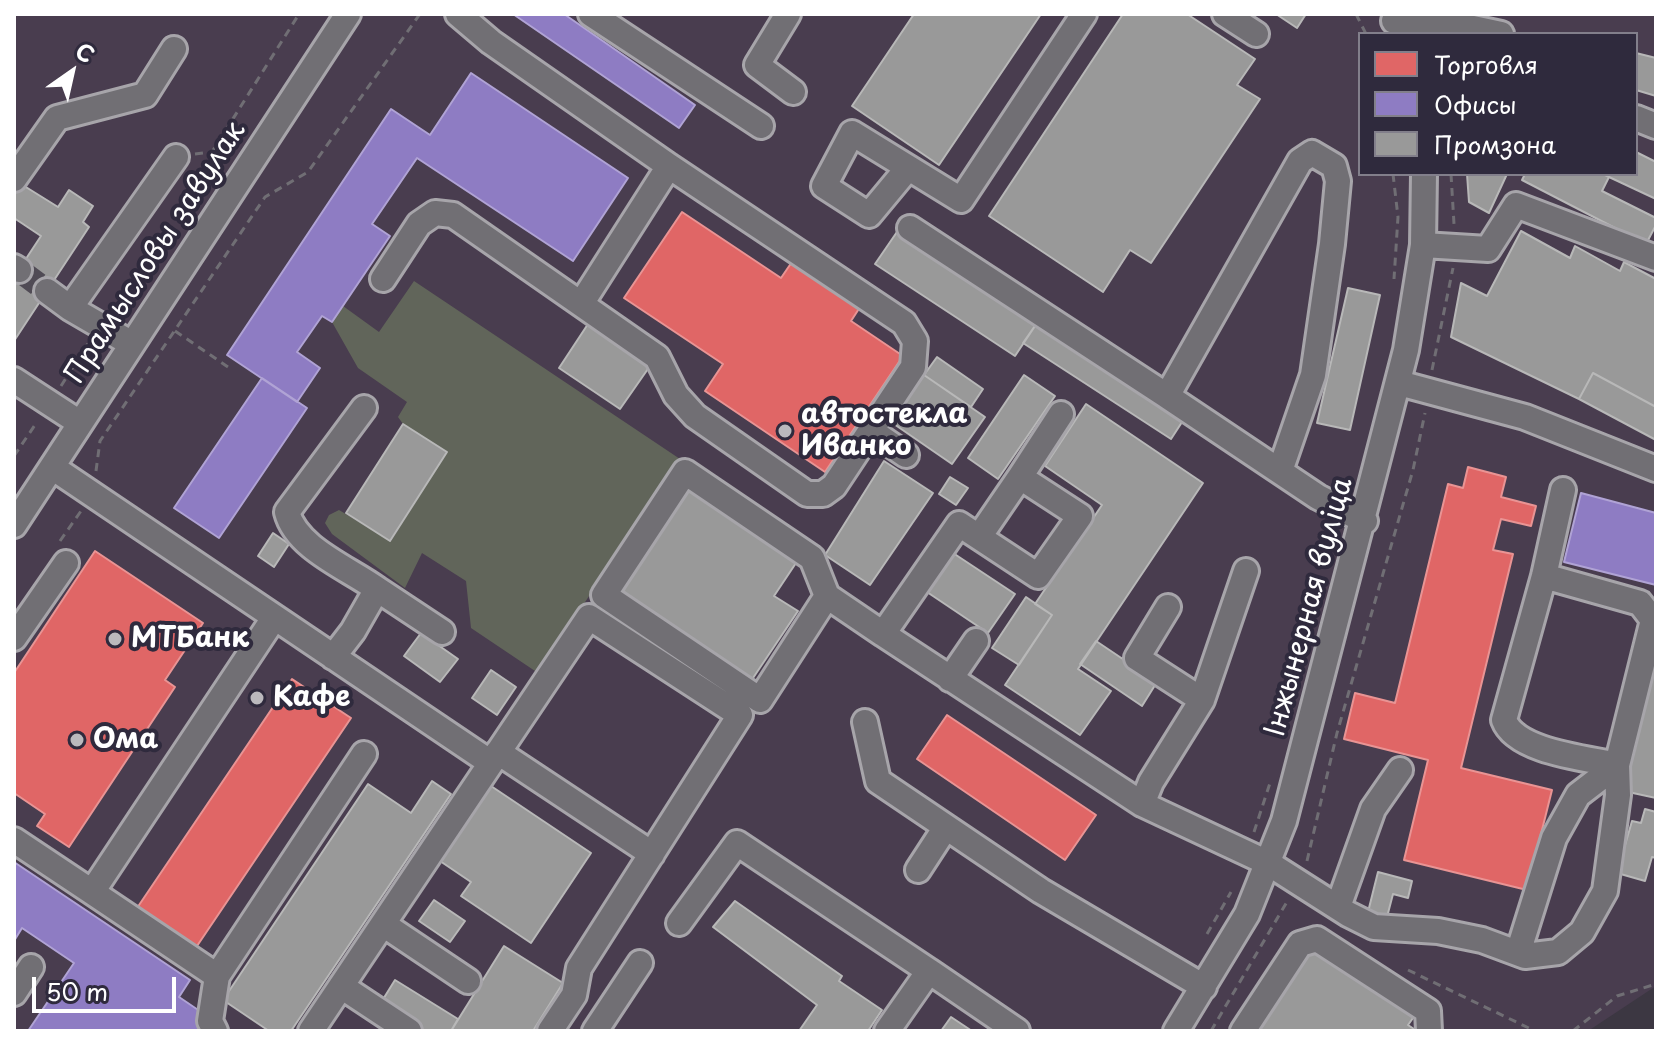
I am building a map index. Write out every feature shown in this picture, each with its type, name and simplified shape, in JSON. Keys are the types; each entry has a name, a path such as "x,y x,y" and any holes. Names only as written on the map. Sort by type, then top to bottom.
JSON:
{"street":[{"name":"Прамысловы завулак","path":"14,525 348,14"},
{"path":"383,279 419,224 435,213 453,215 657,357 676,395 695,416 807,494 823,494 834,486 913,367 915,341 904,323 669,166 491,42 458,14"},
{"path":"591,14 761,126"},
{"path":"788,14 757,65 793,92"},
{"path":"908,168 961,200 1084,14"},
{"path":"1225,14 1256,34"},
{"path":"1394,23 1454,24 1492,32"},
{"path":"14,179 57,118 145,95 174,49"},
{"path":"1167,396 1300,161 1312,153 1334,166 1338,181 1332,244 1313,375 1280,471"},
{"path":"70,308 176,157"},
{"path":"581,304 669,166"},
{"name":"Інжынерная вуліца","path":"1176,1031 1247,914 1257,858 1299,768 1399,383 1423,245 1424,176"},
{"path":"1423,245 1488,249 1516,205 1656,258"},
{"path":"910,228 1318,497 1365,521"},
{"path":"47,291 132,344"},
{"path":"14,380 80,423"},
{"path":"1399,383 1525,417 1656,469"},
{"path":"364,408 287,512 290,526 303,539 442,632"},
{"path":"979,537 1061,414"},
{"path":"871,431 906,455"},
{"path":"52,467 333,657 652,854"},
{"path":"827,596 760,700 604,595 685,472 812,558 827,596 1142,804 1257,858 1374,927 1438,931 1525,956 1558,952 1582,932 1605,891 1618,795 1617,765 1653,620 1640,603 1544,576"},
{"path":"883,634 959,524 1038,576 1080,516 1020,477"},
{"path":"1563,490 1544,576 1504,720 1508,731 1530,745 1617,765"},
{"path":"14,638 62,554"},
{"path":"1142,804 1151,782 1202,700 1246,571"},
{"path":"333,657 353,631 377,589"},
{"path":"1168,607 1137,658 1202,700"},
{"path":"311,1031 589,617 740,715 579,968 574,995 550,1031"},
{"path":"92,892 274,618"},
{"path":"950,679 976,641"},
{"path":"865,722 878,781 1041,891 1204,987"},
{"path":"212,1029 217,976 364,754"},
{"path":"1518,953 1554,838 1578,795 1617,765"},
{"path":"1338,907 1373,809 1400,770"},
{"path":"918,870 946,827"},
{"path":"14,840 217,976"},
{"path":"679,923 737,843 1017,1031"},
{"path":"383,924 468,981"},
{"path":"1243,1031 1300,944 1317,939 1428,1011 1429,1031"},
{"path":"595,1031 640,963"},
{"path":"14,993 31,967"},
{"path":"887,1031 929,971"},
{"path":"341,986 409,1031"}],"path":[{"path":"176,157 212,152 299,14"},
{"path":"62,554 92,494 100,441 265,197 308,172 420,14"},
{"path":"1356,14 1365,32"},
{"path":"1393,176 1398,217 1393,289"},
{"path":"1211,1031 1302,882 1337,733 1413,470 1430,389 1433,354 1453,276 1451,176"},
{"path":"175,331 231,369"},
{"path":"1257,858 1274,769"},
{"path":"1206,936 1235,884"},
{"path":"1394,964 1535,1031"},
{"path":"1573,1031 1617,996 1656,984"}],"shaded area":[{"path":"14,14 1656,14 1656,986 1588,1031 14,1031"},
{"path":"414,281 680,459 538,673 471,628 466,581 422,553 405,588 332,534 325,523 329,515 339,510 391,541 447,452 403,424 398,417 407,402 358,368 332,322 343,306 379,332"}],"building: Торговля":[{"path":"682,212 781,278 796,256 864,301 851,321 903,356 825,472 705,391 723,364 624,298"},
{"path":"1468,467 1506,477 1501,497 1536,506 1531,526 1501,519 1493,550 1513,554 1461,768 1552,790 1527,890 1404,860 1428,760 1344,739 1355,693 1395,703 1448,484 1463,488"},
{"name":"Ома","path":"95,551 203,623 165,680 175,687 69,847 37,826 45,814 14,793 14,673"},
{"path":"292,679 351,718 197,946 135,911"},
{"path":"947,715 1096,815 1065,860 917,759"}],"building: Офисы":[{"path":"513,14 564,14 695,105 679,128"},
{"path":"471,73 628,178 573,261 417,158 372,224 390,236 332,322 322,316 297,352 320,368 297,402 227,355 391,109 430,135"},
{"path":"262,378 307,408 219,538 174,508"},
{"path":"1581,493 1656,513 1656,585 1564,562"},
{"path":"14,862 190,980 179,997 207,1016 197,1031 28,1031 74,963 22,928 14,941"}],"building: Промзона":[{"path":"914,14 1041,14 939,165 852,106"},
{"path":"1123,14 1187,14 1255,59 1237,85 1260,99 1151,263 1130,250 1103,292 989,216"},
{"path":"1276,14 1306,14 1297,28"},
{"path":"1638,54 1656,58 1656,96 1638,91"},
{"path":"1638,153 1656,162 1656,199 1609,177 1638,176"},
{"path":"1467,176 1506,176 1489,213 1469,202"},
{"path":"1524,176 1607,176 1602,191 1656,218 1656,225 1646,244 1522,180"},
{"path":"21,184 58,207 69,190 93,206 83,222 89,227 14,341 14,277 41,236 14,218 14,195"},
{"path":"899,229 1039,320 1015,356 875,264"},
{"path":"1521,231 1570,258 1575,246 1620,271 1624,262 1656,279 1656,407 1593,373 1579,399 1451,337 1461,283 1487,296"},
{"path":"1348,288 1380,295 1350,430 1317,423"},
{"path":"1039,320 1186,416 1171,439 1023,343"},
{"path":"588,324 650,366 620,409 559,368"},
{"path":"937,357 983,389 971,407 924,375"},
{"path":"1593,373 1656,407 1656,440 1579,399"},
{"path":"924,375 985,417 952,464 891,422"},
{"path":"1024,375 1055,396 998,479 968,458"},
{"path":"1086,404 1203,483 1078,669 1111,691 1080,735 1005,685 1052,615 1035,604 1102,505 1045,466"},
{"path":"403,424 447,452 390,541 346,513"},
{"path":"884,461 933,493 870,585 825,555"},
{"path":"950,477 968,488 956,505 939,494"},
{"path":"691,484 800,557 774,596 798,611 749,684 617,596"},
{"path":"273,533 289,544 274,567 258,556"},
{"path":"950,551 1015,594 988,633 924,590"},
{"path":"1026,597 1052,615 1019,665 992,648"},
{"path":"421,633 458,659 440,682 404,656"},
{"path":"1656,637 1656,798 1619,790"},
{"path":"1096,641 1157,682 1142,706 1080,664"},
{"path":"491,670 516,687 497,715 472,698"},
{"path":"432,781 451,794 291,1031 269,1031 223,1000 368,784 411,813"},
{"path":"491,786 591,853 531,943 461,896 471,882 440,861"},
{"path":"1645,809 1656,812 1656,858 1652,857 1645,881 1617,873 1632,821 1641,823"},
{"path":"1378,872 1412,881 1408,898 1393,894 1387,917 1368,912"},
{"path":"434,900 465,921 450,942 419,921"},
{"path":"735,901 842,976 839,981 882,1010 868,1031 799,1031 817,1005 713,927"},
{"path":"1315,942 1418,1011 1408,1025 1417,1031 1255,1031"},
{"path":"504,946 563,983 533,1031 451,1031"},
{"path":"395,980 458,1019 451,1031 413,1031 377,1009"},
{"path":"951,1017 972,1031 941,1031"}],"tunnel":[{"path":"19,270 47,291"}],"place":[{"name":"автостекла Иванко","path":"785,431"},
{"name":"МТБанк","path":"115,639"},
{"name":"Кафе","path":"257,698"},
{"name":"Ома","path":"77,740"}]}
